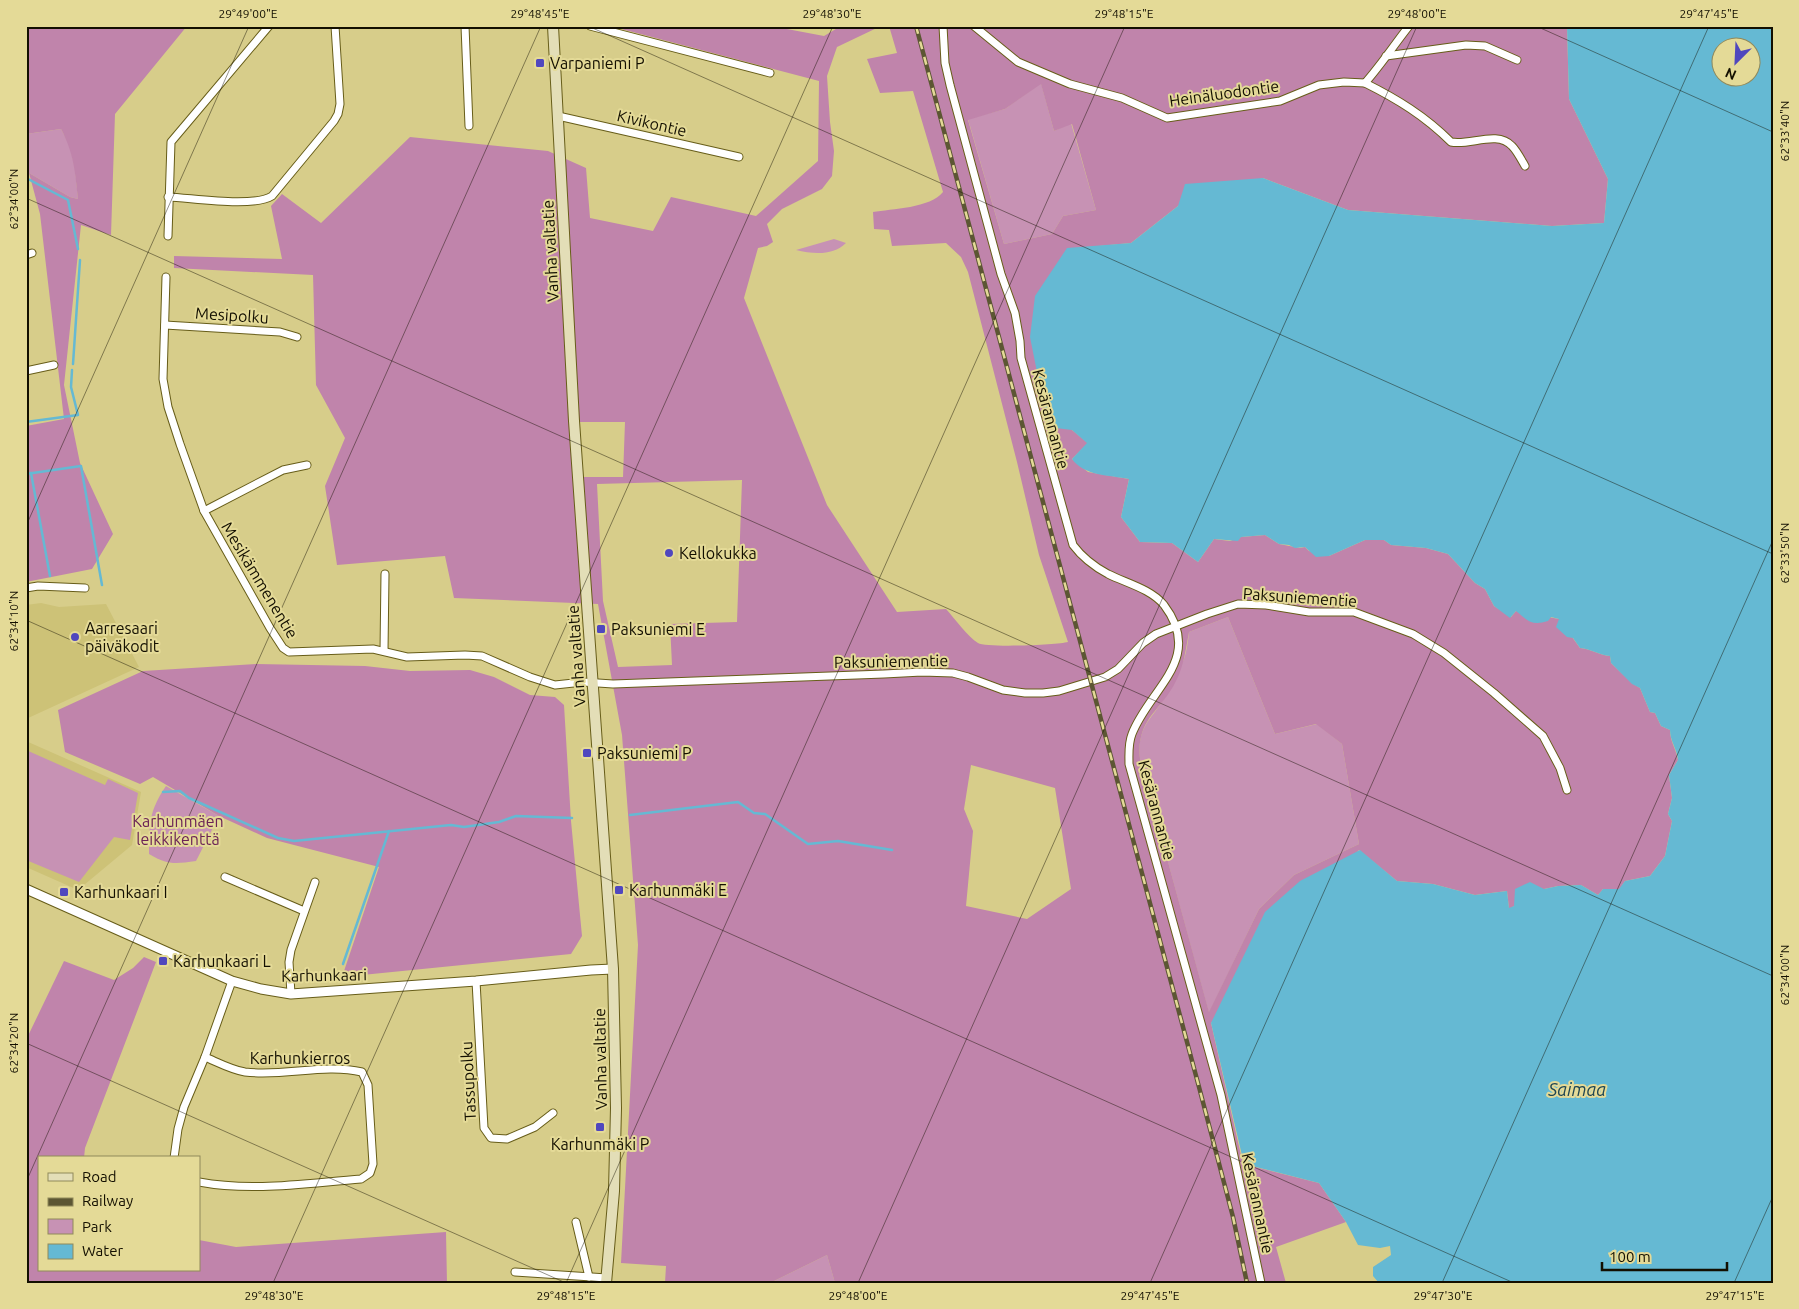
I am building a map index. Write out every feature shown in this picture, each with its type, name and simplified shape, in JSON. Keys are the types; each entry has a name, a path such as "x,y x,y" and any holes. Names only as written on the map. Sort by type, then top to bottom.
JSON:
{"main road":[{"name":"Vanha valtatie","path":"553,26 575,430 613,969 616,1108 614,1191 607,1280"}],"street":[{"path":"168,236 171,142 269,26"},
{"path":"168,197 251,202 266,200 272,196 338,114 340,104 335,26"},
{"path":"465,26 469,126"},
{"path":"590,26 770,73"},
{"name":"Kesärannantie","path":"943,26 945,63 950,85 1001,274 1015,313 1021,358 1055,487 1073,545 1093,565 1153,596 1163,604 1174,626 1178,641 1174,667 1139,720 1132,736 1128,750 1129,764 1220,1095 1261,1283"},
{"name":"Heinäluodontie","path":"974,26 1018,62 1070,84 1122,98 1167,118 1280,101 1319,85 1344,82 1365,83"},
{"path":"1409,26 1365,83 1393,97 1418,113 1451,142 1458,143 1500,138 1506,141 1513,146 1525,166"},
{"path":"1386,56 1466,44 1486,46 1517,60"},
{"name":"Kivikontie","path":"558,116 739,156"},
{"name":"Mesikämmenentie","path":"166,277 164,379 168,407 204,510 261,613 283,648 289,652 363,649 384,651 395,656 407,657 482,656 554,685 583,682 594,683"},
{"name":"Mesipolku","path":"164,325 280,332 297,337"},
{"path":"26,371 54,365"},
{"path":"204,510 283,470 307,465"},
{"path":"384,651 385,574"},
{"path":"26,588 38,586 85,588"},
{"name":"Paksuniementie","path":"594,683 922,672 961,675 1003,690 1043,693 1105,678 1118,670 1143,643 1156,634 1238,604 1266,605 1309,612 1354,612 1413,634 1451,659 1494,693 1543,736 1560,768 1567,790"},
{"path":"225,876 304,912"},
{"path":"290,994 289,962 291,950 315,882"},
{"name":"Karhunkaari","path":"26,889 232,981 290,994 613,969"},
{"path":"174,1156 178,1129 184,1107 205,1057 232,981"},
{"name":"Tassupolku","path":"476,981 484,1128 491,1138 506,1139 535,1127 553,1114"},
{"name":"Karhunkierros","path":"200,1182 250,1188 361,1179 370,1173 373,1164 368,1085 362,1072 348,1068 265,1073 243,1072 205,1057"},
{"path":"576,1222 589,1277"},
{"path":"515,1272 607,1280"}],"shaded area":[{"path":"26,26 187,26 115,114 111,235 81,225 64,385 80,463 113,534 92,569 26,582 26,426 64,419 40,214 29,173 70,197 78,199 75,171 61,129 26,134"},
{"path":"610,26 771,26 824,36 841,26 881,26 837,47 827,76 834,151 832,176 822,189 782,209 767,224 773,242 758,248 744,298 827,505 897,612 946,609 970,637 984,645 1050,644 1068,642 1039,555 968,272 961,257 946,243 892,246 889,230 874,229 873,212 920,205 943,192 913,91 880,93 867,59 897,53 889,26 1567,26 1569,99 1608,179 1604,223 1552,226 1348,210 1263,178 1178,206 1131,243 1067,249 1072,430 1088,443 1072,459 1088,472 1129,479 1121,517 1140,542 1172,543 1198,562 1214,539 1230,541 1241,537 1265,535 1279,544 1300,548 1305,547 1309,551 1329,556 1365,540 1384,540 1391,545 1426,548 1448,554 1475,583 1485,589 1494,606 1511,617 1516,611 1559,619 1580,648 1610,656 1611,663 1640,688 1650,712 1655,713 1661,726 1670,730 1678,760 1669,775 1672,798 1668,814 1672,821 1665,856 1650,876 1625,881 1619,890 1603,889 1598,895 1581,885 1544,889 1509,909 1507,891 1475,895 1433,884 1397,881 1359,850 1211,1023 1243,1164 1319,1183 1346,1222 1276,1247 1286,1283 835,1283 827,1255 770,1283 665,1283 666,1266 621,1263 638,945 622,735 598,604 454,598 445,556 337,565 325,486 345,438 316,385 313,275 174,268 174,256 282,259 271,206 282,194 321,223 410,137 548,151 586,168 590,218 653,231 671,197 756,216 818,161 819,81","holes":["1041,84 1054,131 1072,124 1096,210 1063,216 1052,234 1004,244 968,120 1005,109","574,422 625,422 623,477 579,477","742,480 737,622 670,624 672,665 618,667 603,601 597,484","1228,617 1275,734 1316,724 1342,744 1359,844 1294,875 1259,909 1209,1012 1140,759 1140,745 1146,724 1170,692 1183,663 1189,632","971,765 1055,788 1071,889 1027,919 966,906 973,831 964,809"]},
{"name":"Aarresaari päiväkodit","path":"41,603 59,607 106,604 139,667 26,719 26,605"},
{"path":"256,664 365,666 410,671 470,670 494,677 530,695 555,697 564,705 571,821 582,936 571,954 342,977 379,867 267,838 219,816 153,777 140,784 65,752 58,710 143,671"},
{"path":"26,741 141,792 132,845 78,890 26,867"},
{"path":"144,957 156,962 85,1148 84,1156 38,1156 38,1272 200,1272 200,1240 236,1247 446,1232 447,1283 26,1283 26,1040 64,961 114,980 133,968"}],"green space":[{"path":"1041,83 1054,131 1071,123 1096,210 1063,216 1052,234 1004,244 968,119 1005,109"},
{"path":"61,129 70,146 75,169 78,199 70,197 26,173 26,134"},
{"path":"834,239 846,243 835,250 822,253 796,250"},
{"path":"1228,617 1275,734 1317,724 1342,744 1359,844 1294,875 1259,909 1209,1013 1140,759 1140,748 1143,731 1165,697 1184,659 1189,632"},
{"path":"26,750 105,785 108,779 138,793 130,840 114,837 79,882 26,860"},
{"name":"Karhunmäen leikkikenttä","path":"166,786 219,816 196,861 171,863 149,854 151,818 156,803"},
{"path":"827,1255 835,1283 770,1283"}],"water":[{"name":"Saimaa","path":"1567,26 1773,26 1773,1283 1379,1283 1373,1276 1373,1267 1391,1255 1390,1246 1380,1248 1358,1245 1346,1222 1319,1183 1244,1164 1211,1023 1265,912 1300,881 1360,850 1397,881 1433,884 1475,895 1507,891 1509,908 1514,906 1515,889 1530,882 1544,889 1581,885 1598,895 1603,889 1619,889 1625,881 1650,876 1665,856 1672,821 1668,814 1672,798 1669,775 1678,760 1670,730 1661,726 1655,713 1650,712 1640,688 1632,684 1611,663 1610,656 1580,648 1573,638 1567,637 1556,627 1559,619 1551,617 1548,621 1534,623 1516,611 1510,618 1494,606 1485,589 1475,583 1448,554 1426,548 1391,545 1384,540 1365,540 1329,556 1316,557 1305,547 1295,548 1279,544 1265,535 1241,537 1238,541 1214,539 1198,562 1172,543 1140,542 1121,517 1129,479 1098,474 1083,469 1072,459 1087,443 1072,430 1048,427 1030,337 1035,296 1067,248 1131,243 1178,206 1185,184 1263,178 1348,210 1552,226 1604,223 1608,179 1569,99"}],"waterway":[{"path":"26,178 68,200 78,249"},
{"path":"73,364 80,260"},
{"path":"26,422 78,415 71,387 72,370"},
{"path":"26,474 81,466 102,585"},
{"path":"31,473 50,576"},
{"path":"163,792 180,791 189,798 278,838 294,841 451,825 464,827 499,822 516,816 572,818"},
{"path":"630,815 738,802 754,813 765,814 808,844 838,841 892,850"},
{"path":"343,964 389,831"}],"railway":[{"path":"916,26 1199,1087 1233,1217 1247,1283"}],"place":[{"name":"Varpaniemi P","path":"540,63"},
{"name":"Kellokukka","path":"669,553"},
{"name":"Paksuniemi E","path":"601,629"},
{"name":"Aarresaari päiväkodit","path":"75,637"},
{"name":"Paksuniemi P","path":"587,753"},
{"name":"Karhunmäki E","path":"619,890"},
{"name":"Karhunkaari I","path":"64,892"},
{"name":"Karhunkaari L","path":"163,961"},
{"name":"Karhunmäki P","path":"600,1127"}]}
